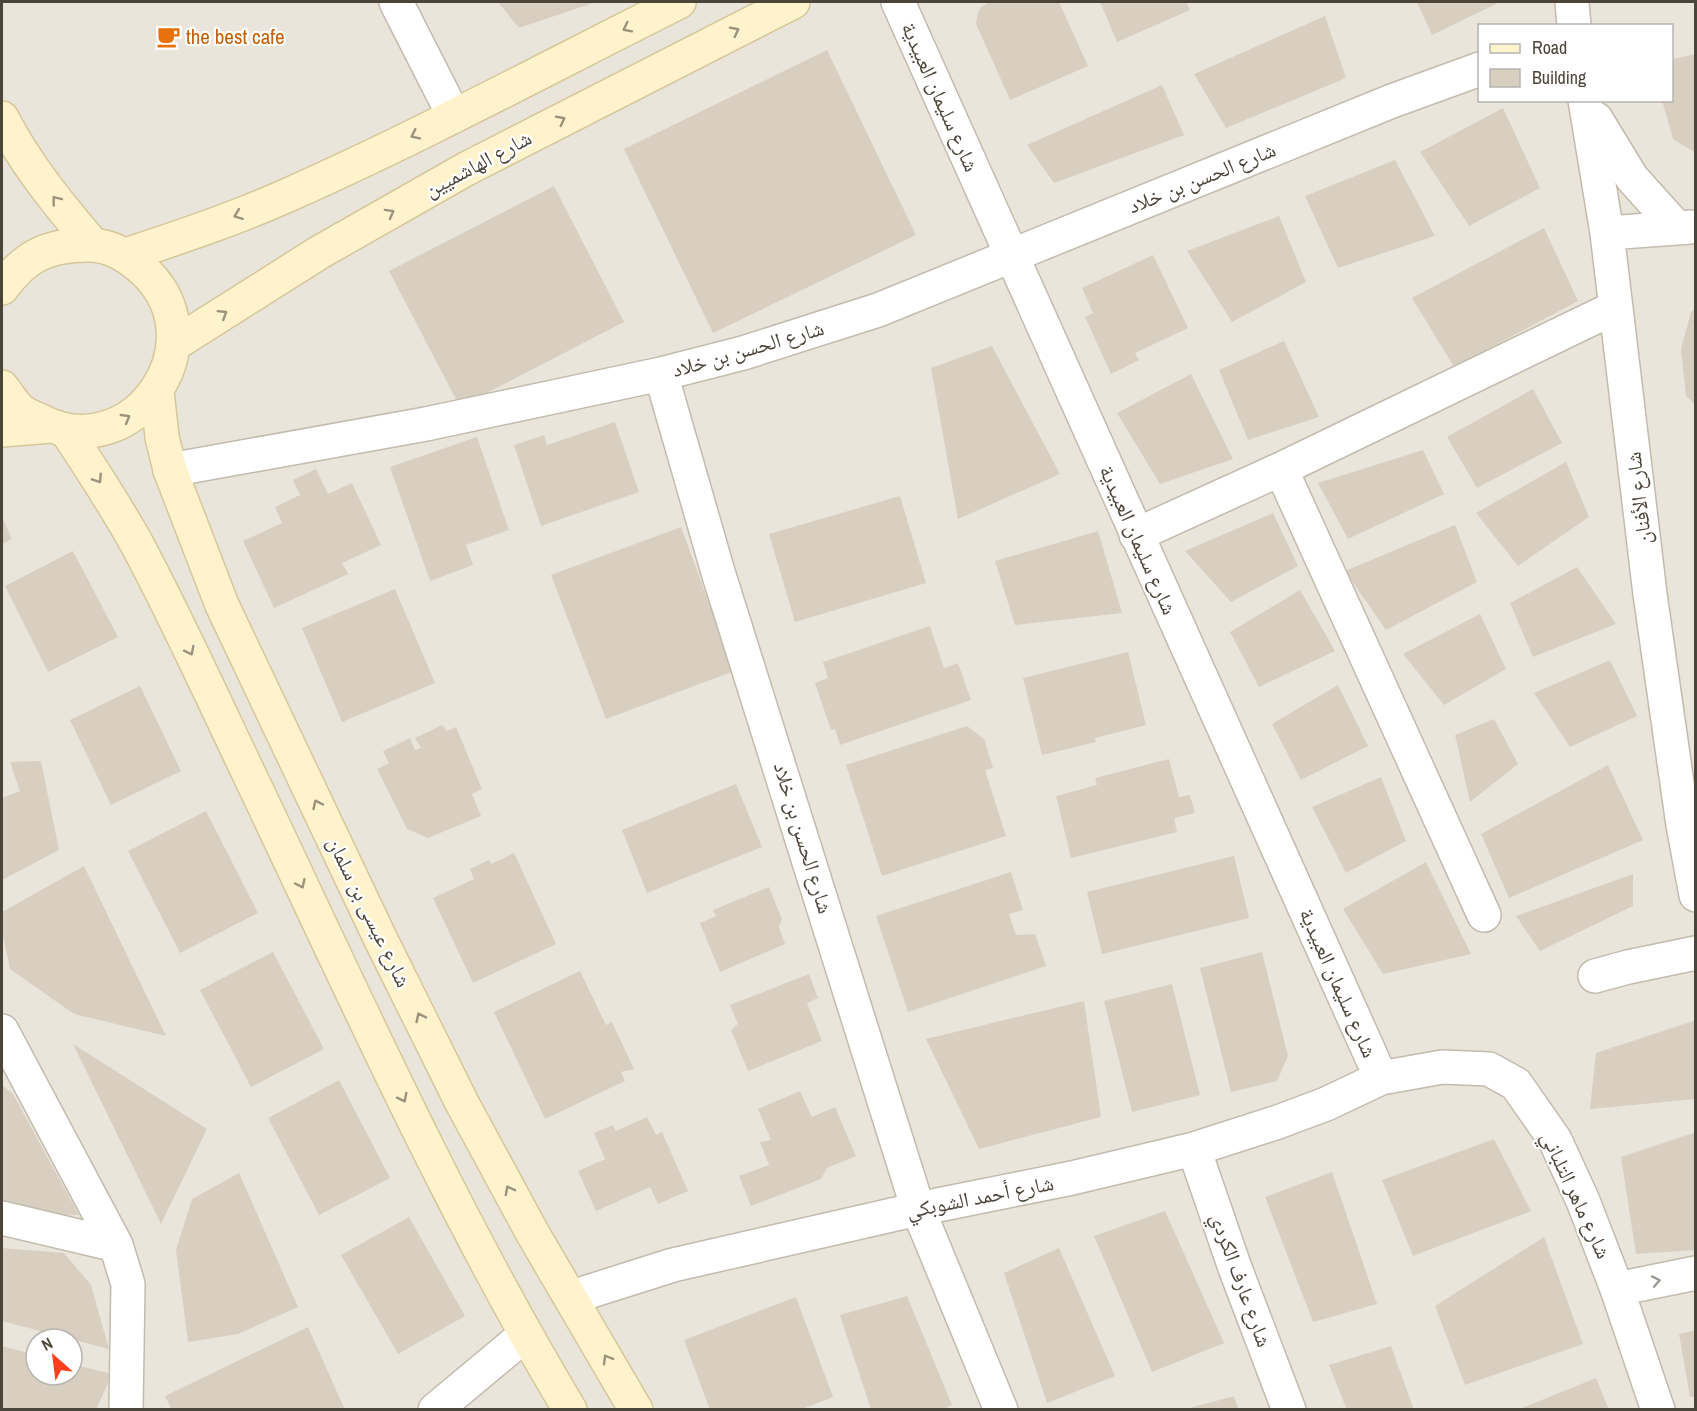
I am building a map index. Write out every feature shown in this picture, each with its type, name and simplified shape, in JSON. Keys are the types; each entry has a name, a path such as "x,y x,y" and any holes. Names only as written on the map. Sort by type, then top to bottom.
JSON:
{"street":[{"path":"396,2 454,116"},
{"path":"126,255 187,235 286,196 454,116 679,2"},
{"name":"شارع الهاشميين","path":"174,345 320,252 466,169 793,2"},
{"name":"شارع سليمان العبيدية","path":"898,2 1381,1078"},
{"path":"1572,2 1574,24"},
{"name":"شارع الحسن بن خلاد","path":"918,1209 718,572 661,374 743,353 878,310 1314,132 1478,69"},
{"name":"شارع الأفنان","path":"1587,102 1607,233 1650,594 1695,895"},
{"path":"1588,102 1613,150 1632,178 1686,227"},
{"path":"2,118 57,203 93,245"},
{"path":"1607,233 1686,227"},
{"path":"2,288 13,272 36,255 64,245 93,245 126,255 153,278 170,309 174,345 165,378 157,391 139,410 117,423 92,430 58,428 2,430"},
{"path":"1136,535 1281,469 1616,307"},
{"path":"170,470 426,424 661,374"},
{"path":"2,387 20,410 58,428 107,492 195,660 399,1090 525,1335 570,1410"},
{"name":"شارع عيسى بن سلمان","path":"157,391 162,437 170,470 222,605 381,940 462,1102 533,1234 572,1297 636,1410"},
{"path":"1281,469 1484,915"},
{"path":"1595,976 1695,953"},
{"path":"2,1031 116,1245 128,1284 126,1410"},
{"name":"شارع ماهر التلباني","path":"1381,1078 1442,1067 1490,1069 1516,1083 1555,1140 1583,1201 1617,1288 1658,1410"},
{"name":"شارع أحمد الشوبكي","path":"572,1297 673,1265 1194,1149 1307,1112 1381,1078"},
{"name":"شارع عارف الكردي","path":"1194,1149 1235,1268 1289,1410"},
{"path":"918,1209 1002,1410"},
{"path":"2,1218 116,1245"},
{"path":"1617,1288 1695,1273"},
{"path":"435,1410 525,1335"}],"shaded area":[{"path":"2,2 1695,2 1695,1409 2,1410"}],"building":[{"path":"498,2 596,2 519,28"},
{"path":"989,2 1059,2 1088,66 1010,100 976,24 978,12"},
{"path":"1100,2 1186,2 1190,10 1117,42"},
{"path":"1417,2 1500,2 1432,35"},
{"path":"1325,16 1346,78 1226,128 1194,74"},
{"path":"827,50 916,235 713,333 624,149"},
{"path":"1696,54 1696,153 1673,139 1663,102 1673,102 1673,59"},
{"path":"1162,85 1184,135 1054,183 1027,145"},
{"path":"1503,108 1540,188 1469,226 1420,152"},
{"path":"1395,160 1435,236 1338,268 1305,196"},
{"path":"554,186 624,322 460,407 389,271"},
{"path":"1279,216 1306,282 1232,322 1187,251"},
{"path":"1544,228 1578,301 1454,367 1412,298"},
{"path":"1153,255 1188,328 1135,353 1139,360 1111,374 1085,317 1093,313 1082,288"},
{"path":"1696,308 1696,405 1686,396 1681,349 1691,312"},
{"path":"1284,341 1319,417 1248,440 1219,370"},
{"path":"992,346 1060,474 958,519 931,368"},
{"path":"1191,374 1233,459 1160,484 1117,413"},
{"path":"1533,389 1562,443 1477,488 1447,437"},
{"path":"615,422 639,492 541,526 514,445 544,435 547,445"},
{"path":"477,437 509,530 466,545 473,565 430,581 390,467"},
{"path":"1423,450 1444,494 1348,539 1318,483"},
{"path":"1566,462 1589,517 1518,566 1476,513"},
{"path":"316,469 328,494 352,483 381,545 342,563 348,574 274,608 243,541 282,523 275,507 300,495 293,480"},
{"path":"900,496 926,583 795,622 769,534"},
{"path":"1273,513 1298,566 1231,602 1185,551"},
{"path":"2,517 12,539 2,544"},
{"path":"1455,525 1477,582 1386,630 1345,571"},
{"path":"681,527 734,671 606,719 551,575"},
{"path":"1098,531 1122,613 1015,625 995,561"},
{"path":"73,551 118,637 48,672 5,586"},
{"path":"1577,567 1616,624 1533,657 1510,603"},
{"path":"395,589 435,683 342,722 302,628"},
{"path":"1300,590 1335,651 1259,687 1230,632"},
{"path":"1480,614 1506,669 1444,705 1403,654"},
{"path":"930,626 944,668 958,663 971,700 840,745 835,729 831,730 815,683 828,678 823,662"},
{"path":"1128,652 1146,725 1095,738 1096,742 1042,755 1023,678"},
{"path":"1610,660 1637,716 1570,747 1534,693"},
{"path":"1338,685 1368,746 1301,780 1272,724"},
{"path":"140,686 181,771 111,805 70,720"},
{"path":"1494,719 1518,764 1470,802 1455,735"},
{"path":"442,725 447,731 456,727 482,789 472,794 481,816 428,838 407,829 377,769 389,763 383,751 410,738 415,750 421,748 415,738"},
{"path":"967,726 984,739 993,768 985,770 1006,836 882,876 846,765"},
{"path":"1169,759 1179,797 1190,795 1195,813 1174,818 1177,832 1071,858 1056,796 1097,785 1095,778"},
{"path":"41,761 59,850 2,880 2,798 20,791 10,762"},
{"path":"1608,765 1643,840 1509,898 1481,834"},
{"path":"1381,777 1406,841 1346,873 1312,807"},
{"path":"736,784 762,847 647,893 622,830"},
{"path":"206,811 258,913 180,953 128,851"},
{"path":"514,853 556,944 473,983 433,898 474,879 470,869 489,860 491,864"},
{"path":"1234,856 1249,918 1102,954 1087,892"},
{"path":"1426,862 1471,954 1383,974 1343,909"},
{"path":"84,866 166,1036 74,1014 10,969 2,931 2,912"},
{"path":"1011,872 1023,910 1009,914 1016,935 1035,934 1046,966 908,1012 876,916"},
{"path":"1633,874 1633,906 1540,951 1516,916"},
{"path":"769,887 782,919 779,927 785,944 720,972 700,923 716,916 713,910"},
{"path":"273,952 324,1049 251,1087 200,990"},
{"path":"1262,952 1288,1056 1277,1081 1231,1092 1200,968"},
{"path":"580,971 606,1025 612,1022 634,1069 621,1072 625,1081 545,1119 494,1012"},
{"path":"809,974 818,998 807,1003 822,1041 748,1071 731,1030 738,1024 730,1005"},
{"path":"1172,984 1200,1095 1132,1112 1104,1001"},
{"path":"1084,1001 1101,1117 979,1149 926,1039"},
{"path":"1696,1020 1696,1099 1590,1109 1596,1053"},
{"path":"73,1044 207,1129 161,1224"},
{"path":"339,1080 390,1178 319,1215 268,1118"},
{"path":"2,1085 13,1094 79,1215 5,1213 2,1207"},
{"path":"800,1091 812,1117 835,1107 856,1156 827,1168 821,1179 751,1206 739,1176 769,1165 760,1142 771,1140 758,1109"},
{"path":"647,1117 656,1135 662,1132 688,1191 658,1204 650,1187 596,1211 578,1171 605,1159 594,1133 613,1125 616,1131"},
{"path":"1696,1132 1696,1250 1636,1254 1621,1157"},
{"path":"1494,1139 1531,1211 1413,1256 1382,1180"},
{"path":"1332,1172 1377,1304 1313,1322 1265,1197"},
{"path":"239,1173 298,1307 238,1334 188,1342 176,1250 192,1199"},
{"path":"1165,1211 1224,1343 1152,1372 1094,1236"},
{"path":"409,1217 465,1316 398,1354 341,1255"},
{"path":"1544,1237 1583,1344 1465,1385 1435,1306"},
{"path":"2,1248 64,1253 91,1285 109,1349 84,1342 84,1327 25,1327 2,1321"},
{"path":"1059,1248 1115,1376 1047,1403 1004,1273"},
{"path":"907,1296 952,1405 941,1410 871,1410 840,1315"},
{"path":"796,1297 833,1397 800,1410 710,1410 684,1340"},
{"path":"308,1327 345,1410 172,1410 165,1396"},
{"path":"1696,1330 1696,1396 1690,1397 1679,1334"},
{"path":"2,1346 24,1352 24,1387 84,1387 84,1367 112,1374 96,1410 2,1410"},
{"path":"1391,1346 1414,1410 1347,1410 1329,1365"},
{"path":"1596,1378 1609,1410 1520,1410 1520,1409"},
{"path":"1234,1396 1239,1410 1186,1410 1186,1409"}],"place":[{"name":"the best cafe","path":"168,37"}]}
